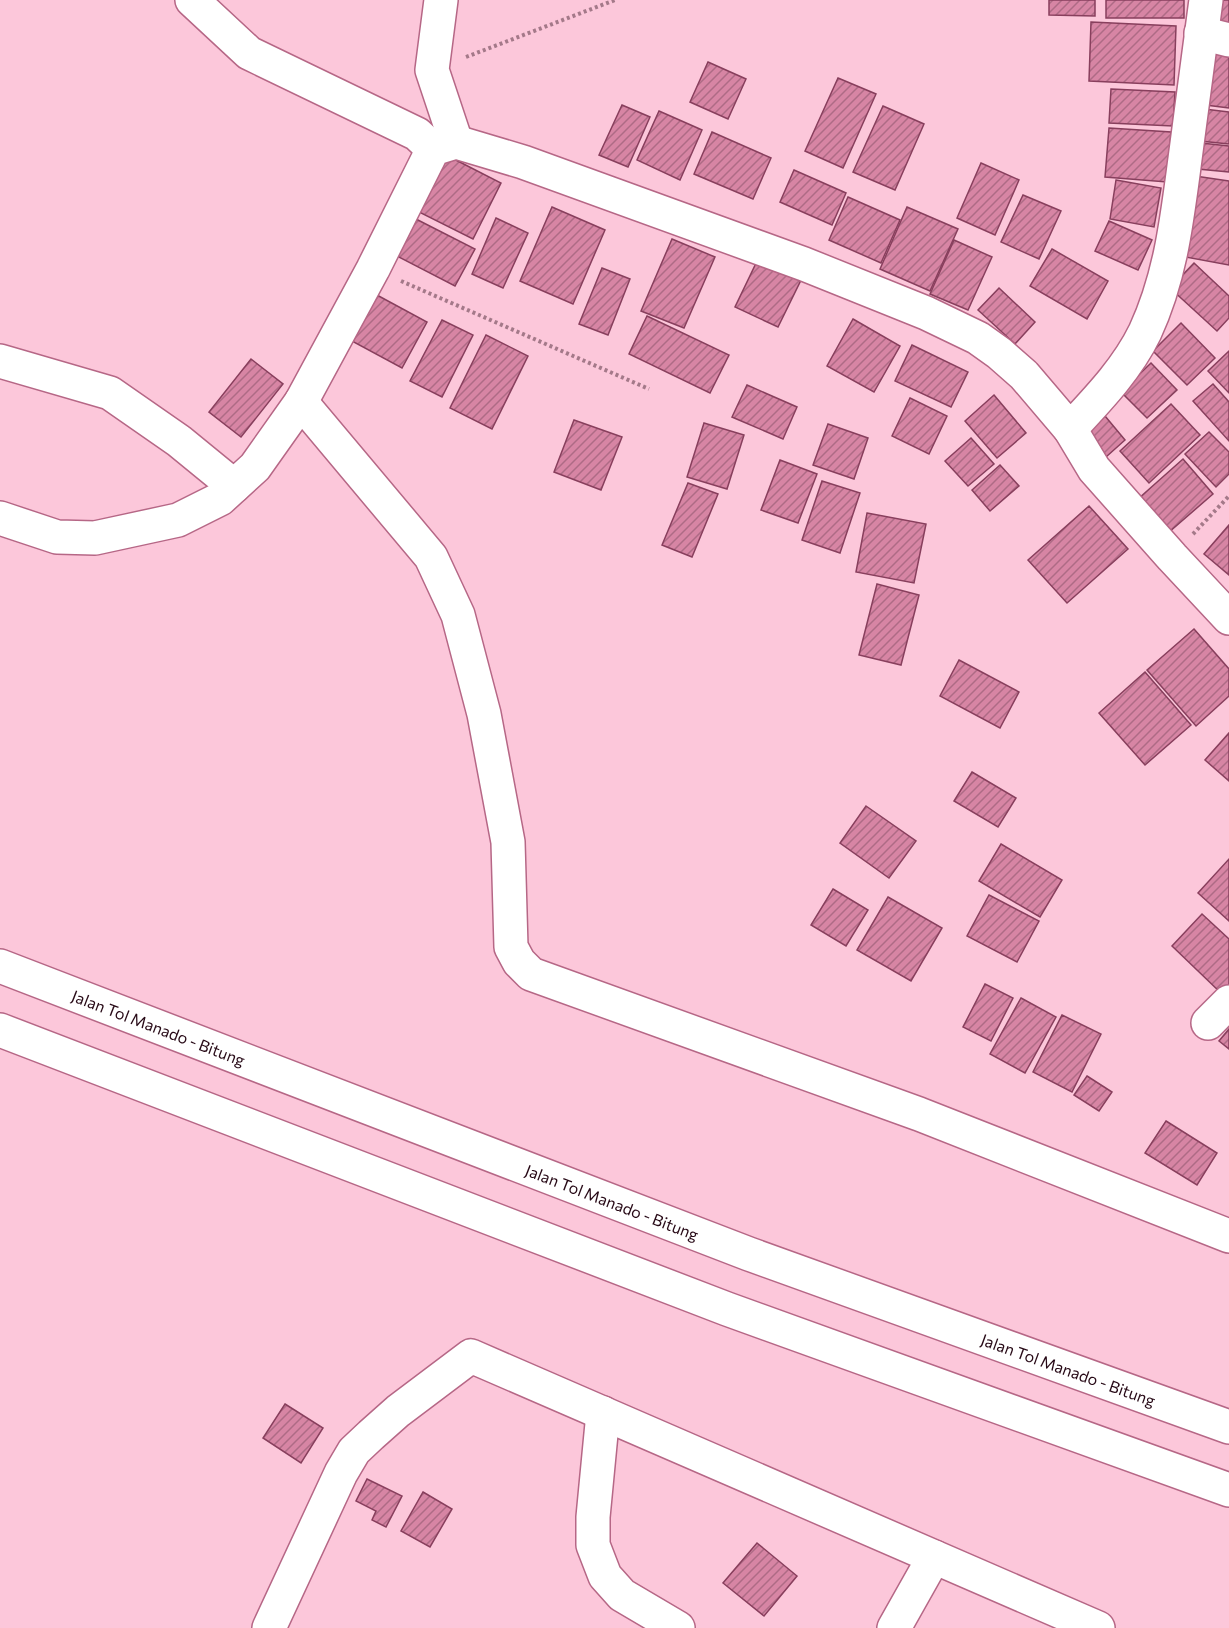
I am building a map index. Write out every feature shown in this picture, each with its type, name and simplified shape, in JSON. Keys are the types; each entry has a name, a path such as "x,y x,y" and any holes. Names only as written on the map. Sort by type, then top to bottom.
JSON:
{"main road":[{"path":"192,0 249,53 417,134 445,146 522,162 782,256 926,313 978,338 1024,375 1070,429 1094,470 1229,618"},
{"path":"0,518 57,537 95,538 178,520 220,499 255,467 301,402 373,269 445,146 432,70 441,0"},
{"path":"1070,429 1105,391 1128,361 1145,332 1162,290 1174,243 1215,36 1206,0"},
{"path":"0,361 110,393 180,441 234,486"},
{"path":"301,402 431,557 458,615 484,714 508,842 511,947 519,962 531,974 919,1114 1229,1236"},
{"name":"Jalan Tol Manado - Bitung","path":"0,966 738,1250 1229,1427"},
{"path":"0,1030 727,1310 1229,1490"},
{"path":"269,1628 341,1473 354,1451 398,1411 471,1356 1098,1628"},
{"path":"603,1413 592,1517 592,1545 605,1576 622,1595 678,1628"},
{"path":"894,1628 934,1557"}],"path":[{"path":"432,70 615,0"},
{"path":"373,269 649,389"},
{"path":"1172,557 1229,496"}],"building":[{"path":"1049,0 1095,0 1095,16 1049,15"},
{"path":"1106,0 1184,0 1184,18 1106,18"},
{"path":"1214,0 1229,0 1229,31 1208,27"},
{"path":"1091,22 1176,26 1174,85 1089,81"},
{"path":"1206,47 1229,50 1229,108 1198,104"},
{"path":"708,62 746,79 728,119 690,102"},
{"path":"838,78 876,94 843,168 805,151"},
{"path":"1111,89 1175,92 1173,126 1109,123"},
{"path":"622,105 650,117 628,167 599,155"},
{"path":"883,106 924,124 895,190 853,172"},
{"path":"1204,109 1229,112 1229,144 1200,141"},
{"path":"659,111 702,130 680,180 637,160"},
{"path":"1109,128 1171,132 1167,182 1105,177"},
{"path":"712,132 771,158 753,199 694,174"},
{"path":"1201,143 1229,146 1229,172 1198,169"},
{"path":"448,156 501,183 473,239 419,212"},
{"path":"981,163 1019,180 995,235 957,218"},
{"path":"794,170 846,193 832,225 780,202"},
{"path":"1195,176 1229,181 1229,265 1180,256"},
{"path":"1116,180 1161,188 1154,227 1110,219"},
{"path":"1023,195 1061,211 1039,259 1001,242"},
{"path":"848,197 900,220 881,263 829,240"},
{"path":"552,207 605,230 573,304 520,281"},
{"path":"907,207 958,229 930,291 880,269"},
{"path":"412,217 475,249 455,286 393,254"},
{"path":"496,218 528,233 503,288 472,274"},
{"path":"1109,221 1152,240 1138,270 1095,251"},
{"path":"672,239 715,257 684,328 641,311"},
{"path":"954,240 992,257 968,310 930,294"},
{"path":"1052,249 1108,281 1087,319 1030,286"},
{"path":"759,257 802,278 778,327 735,307"},
{"path":"1194,263 1229,296 1229,318 1217,331 1170,288"},
{"path":"602,268 630,279 608,335 579,324"},
{"path":"999,288 1035,322 1015,344 978,310"},
{"path":"375,294 427,322 402,368 350,340"},
{"path":"647,316 729,355 710,393 629,354"},
{"path":"853,319 900,346 874,392 827,366"},
{"path":"442,320 473,335 442,397 410,381"},
{"path":"1181,323 1215,358 1187,385 1153,351"},
{"path":"486,335 528,356 492,429 450,408"},
{"path":"912,345 968,372 951,407 895,381"},
{"path":"1229,351 1229,393 1208,371"},
{"path":"251,359 283,384 241,437 209,412"},
{"path":"1151,363 1177,390 1147,418 1121,392"},
{"path":"1213,384 1229,402 1229,441 1193,401"},
{"path":"747,385 797,407 783,439 732,417"},
{"path":"994,395 1026,433 997,458 965,421"},
{"path":"910,398 947,416 929,454 892,436"},
{"path":"1171,404 1200,435 1149,483 1120,451"},
{"path":"1105,416 1125,440 1106,457 1086,433"},
{"path":"574,420 622,437 601,490 554,472"},
{"path":"704,423 744,435 727,489 687,477"},
{"path":"828,424 868,438 854,479 813,465"},
{"path":"1209,432 1229,452 1229,474 1216,487 1185,454"},
{"path":"971,438 994,464 968,486 945,461"},
{"path":"1183,459 1213,494 1168,533 1138,499"},
{"path":"780,460 817,474 798,523 761,510"},
{"path":"1000,465 1019,486 990,511 972,490"},
{"path":"822,481 860,493 840,553 802,540"},
{"path":"688,483 718,494 692,557 662,545"},
{"path":"1089,506 1128,549 1067,603 1028,560"},
{"path":"867,513 926,524 914,583 856,572"},
{"path":"1229,525 1229,575 1204,554"},
{"path":"877,584 919,595 901,665 859,655"},
{"path":"1194,629 1229,669 1229,696 1196,726 1147,670"},
{"path":"959,660 1019,692 1000,728 940,696"},
{"path":"1145,672 1191,725 1145,765 1099,713"},
{"path":"1229,733 1229,781 1205,760"},
{"path":"972,772 1016,798 998,827 954,801"},
{"path":"866,806 916,841 889,878 840,843"},
{"path":"1001,844 1062,880 1040,917 979,881"},
{"path":"1229,859 1229,921 1198,893"},
{"path":"833,889 868,910 846,946 811,925"},
{"path":"989,895 1039,921 1017,962 967,936"},
{"path":"888,897 942,928 911,981 857,950"},
{"path":"1202,914 1229,939 1229,989 1223,995 1172,946"},
{"path":"985,984 1013,998 991,1041 963,1027"},
{"path":"1021,998 1056,1017 1025,1073 990,1054"},
{"path":"1062,1015 1101,1034 1072,1092 1033,1072"},
{"path":"1229,1029 1229,1049 1219,1041"},
{"path":"1087,1076 1112,1092 1099,1111 1074,1095"},
{"path":"1166,1121 1217,1153 1197,1185 1145,1153"},
{"path":"285,1404 323,1428 301,1463 263,1438"},
{"path":"367,1479 402,1496 386,1527 372,1520 376,1511 356,1501"},
{"path":"423,1492 452,1509 430,1547 401,1531"},
{"path":"757,1543 797,1576 764,1616 723,1583"}]}
